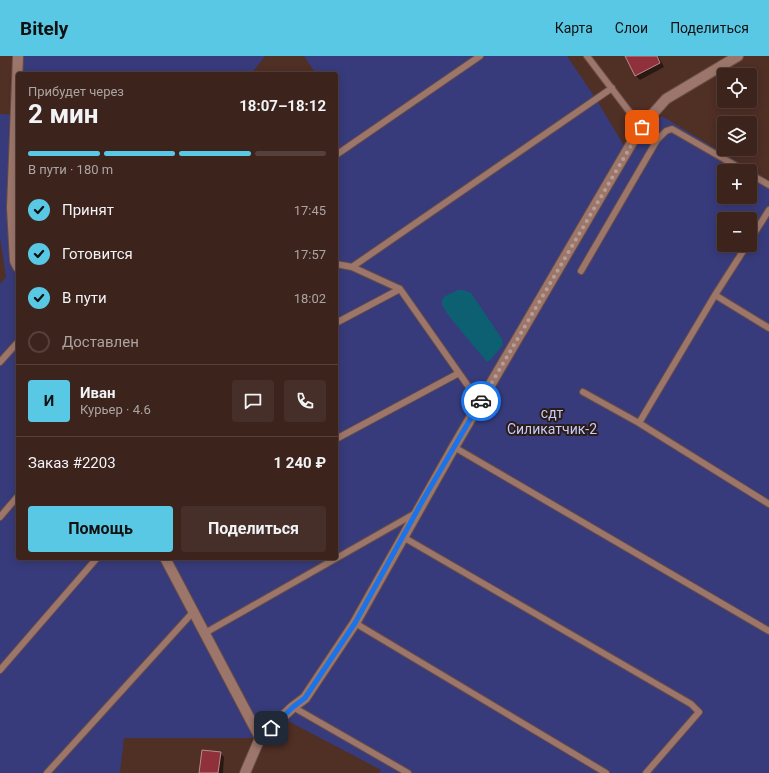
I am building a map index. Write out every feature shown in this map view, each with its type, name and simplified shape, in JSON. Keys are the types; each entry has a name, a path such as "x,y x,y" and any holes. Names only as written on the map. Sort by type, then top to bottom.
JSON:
{"street":[{"path":"17,72 18,56"},
{"path":"245,773 260,738 293,707 305,698 355,623 454,446 642,127 666,99 738,56"},
{"path":"16,107 12,208 16,252"},
{"path":"166,560 260,738"}],"lane":[{"path":"338,154 480,56"},
{"path":"587,56 642,127"},
{"path":"352,267 612,88"},
{"path":"581,271 657,140 666,131 672,129 733,164"},
{"path":"757,178 769,185"},
{"path":"757,229 769,210"},
{"path":"638,423 743,252"},
{"path":"338,264 352,267 400,289 480,403"},
{"path":"338,322 400,289"},
{"path":"715,295 769,328"},
{"path":"0,362 16,344"},
{"path":"338,438 459,373"},
{"path":"584,392 638,423 769,504"},
{"path":"454,446 769,631"},
{"path":"0,517 16,498"},
{"path":"338,557 416,513"},
{"path":"403,537 691,704 699,712 646,773"},
{"path":"0,670 95,560"},
{"path":"205,633 333,560"},
{"path":"48,773 194,611"},
{"path":"355,623 606,773"},
{"path":"293,707 408,773"}],"green space":[{"path":"19,56 265,56 253,72 18,72"},
{"name":"сдт Силикатчик-2","path":"304,56 567,56 596,99 626,149 662,116 717,149 717,156 728,156 741,164 717,164 717,204 757,204 757,174 769,181 769,773 379,773 381,770 271,712 252,738 124,738 120,773 0,773 0,284 6,277 0,238 0,114 16,115 16,560 338,560 338,72 315,72"}],"water":[{"path":"458,290 471,293 502,339 503,345 487,362 448,315 442,305 442,300 445,296"}],"building":[{"path":"625,56 657,56 660,63 635,76"},
{"path":"202,750 221,752 218,773 199,773"}],"way so far":[{"path":"481,401 642,127"}],"route":[{"path":"271,728 305,698 355,623 423,500 481,401"}]}
